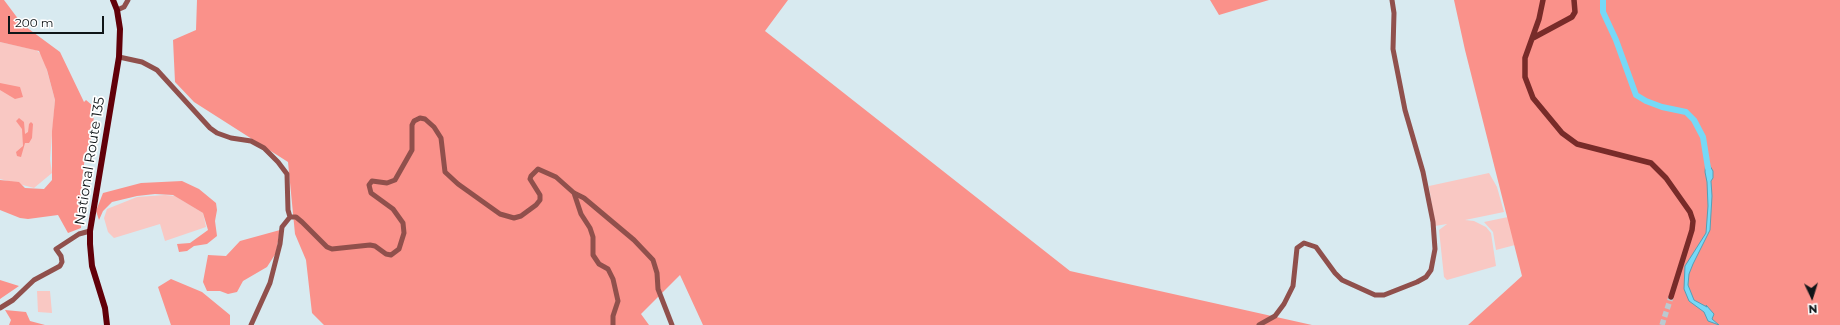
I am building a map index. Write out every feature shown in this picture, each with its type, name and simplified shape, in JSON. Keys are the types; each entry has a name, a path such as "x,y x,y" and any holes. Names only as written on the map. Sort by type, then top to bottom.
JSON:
{"highway":[{"name":"National Route 135","path":"107,325 105,308 92,266 90,231 119,56 120,29 117,10 113,0"}],"main road":[{"path":"1543,0 1533,38 1525,58 1525,77 1528,89 1543,112 1568,139 1577,144 1651,163 1666,178 1690,212 1692,230 1671,297"},
{"path":"1533,38 1572,17 1575,12 1574,0"}],"street":[{"path":"117,10 124,7 128,0"},
{"path":"1259,325 1275,316 1284,304 1293,286 1297,248 1304,243 1316,247 1342,280 1375,295 1384,295 1417,282 1426,277 1431,270 1435,249 1433,222 1423,172 1405,110 1393,49 1394,13 1392,0"},
{"path":"119,56 142,62 157,70 210,128 217,133 231,138 251,141 264,148 278,162 286,174 288,210 290,217"},
{"path":"290,217 296,218 302,222 332,249 370,245 375,246 386,254 394,254 402,242 403,222 393,209 371,193 368,185 372,181 387,183 395,180 412,150 412,125 414,121 420,118 429,124 441,138 445,172 458,184 500,214 514,218 521,216 536,205 540,200 540,195 530,179 530,176 538,169 556,178 574,193 584,198 629,236 653,260 657,273 658,289 672,325"},
{"path":"574,193 581,214 590,228 593,237 593,255 599,264 608,269 613,279 618,301 613,316 613,325"},
{"path":"252,325 270,283 280,244 282,227 290,217"},
{"path":"0,308 13,300 34,280 60,266 62,262 61,256 56,249 79,234 90,231"}],"shaded area":[{"path":"0,0 4,0 22,24 60,52 84,102 86,100 93,106 94,130 85,156 82,181 81,228 68,233 58,215 28,219 20,218 0,210 0,180 19,182 25,188 44,189 52,180 52,131 55,100 47,70 39,51 0,42"},
{"path":"197,0 788,0 765,31 1070,271 1312,325 703,325 680,275 641,314 649,325 324,325 312,313 306,260 295,234 288,162 194,102 175,82 173,40 196,30"},
{"path":"1210,0 1269,0 1219,15"},
{"path":"1454,0 1840,0 1840,325 1468,325 1522,276 1465,50"},
{"path":"0,42 36,50 43,56 55,100 50,159 52,173 34,188 0,179"},
{"path":"0,83 20,87 23,97 15,99 0,90"},
{"path":"19,118 24,122 25,134 28,132 29,124 31,122 33,124 32,138 29,143 25,143 21,157 17,156 16,152 23,146 22,129 16,121"},
{"path":"1489,173 1497,187 1504,212 1465,220 1474,221 1486,227 1491,233 1496,266 1447,280 1444,277 1439,230 1447,224 1435,226 1429,186"},
{"path":"182,181 199,189 216,203 217,210 215,221 217,236 207,244 194,246 187,251 179,252 177,244 190,243 208,230 203,213 173,195 155,194 137,196 112,202 103,211 99,220 96,211 103,193 141,183"},
{"path":"165,195 175,196 203,213 206,227 165,241 160,224 114,238 108,232 104,218 107,209 137,197"},
{"path":"1508,217 1515,245 1496,250 1493,232 1484,222"},
{"path":"280,230 276,253 267,267 243,281 237,292 228,294 220,291 207,291 203,282 208,255 226,256 240,241"},
{"path":"171,279 202,292 230,315 230,325 171,325 158,287"},
{"path":"0,280 19,286 0,299"},
{"path":"37,291 50,291 52,313 38,312"},
{"path":"5,310 26,312 30,321 45,325 9,325 11,320"}],"water":[{"path":"1706,159 1713,171 1713,178 1711,181 1712,196 1710,230 1689,274 1688,285 1694,300 1707,307 1706,305 1714,314 1712,319 1719,325 1708,321 1704,312 1689,301 1684,289 1685,266 1706,233 1708,206 1705,172"}],"waterway":[{"path":"1603,0 1603,12 1616,40 1636,95 1646,101 1662,107 1686,112 1694,120 1703,137 1708,168"}],"tunnel":[{"path":"1662,325 1671,297"}]}
